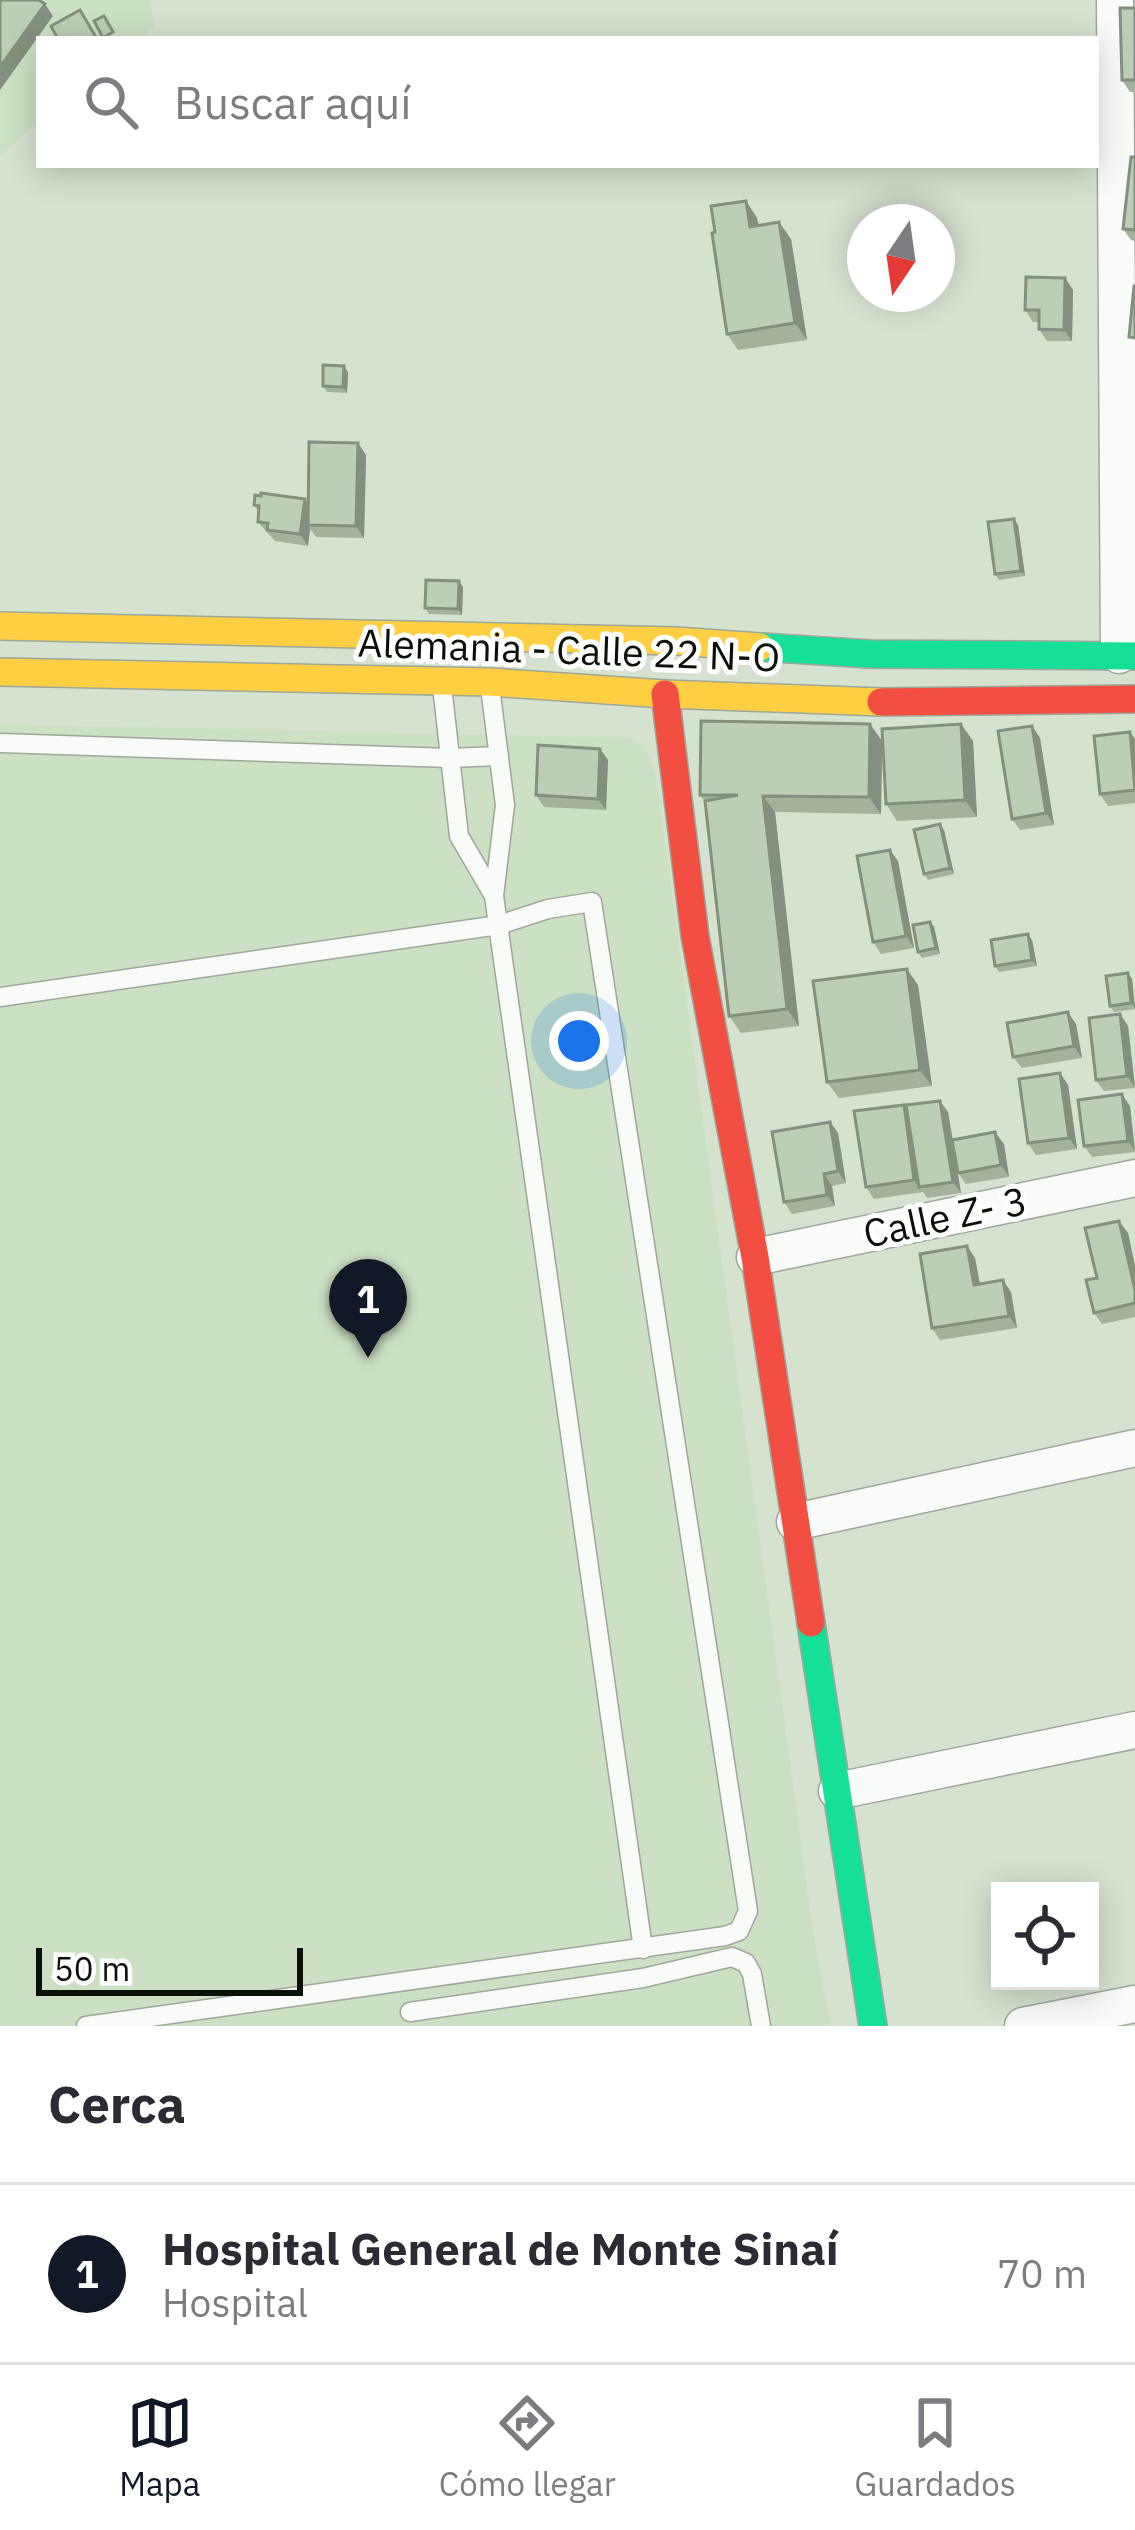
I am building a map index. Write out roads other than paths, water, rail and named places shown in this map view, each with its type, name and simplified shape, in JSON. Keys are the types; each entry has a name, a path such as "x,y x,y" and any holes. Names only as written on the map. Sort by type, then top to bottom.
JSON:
{"street":[{"path":"1114,0 1126,147 1127,656"},
{"name":"Alemania - Calle 22 N-O","path":"0,626 676,641 870,654 1127,656"},
{"name":"Alemania - Calle 22 N-O","path":"0,672 490,682 892,702 1135,700"},
{"path":"665,694 695,936 754,1257 873,2026"},
{"name":"Calle Z- 3","path":"754,1257 1135,1178"},
{"path":"796,1522 1135,1448"},
{"path":"837,1791 1135,1730"},
{"path":"1023,2026 1135,2004"}],"lane":[{"path":"441,681 459,836 494,896"},
{"path":"490,682 505,805 494,896 643,1948"},
{"path":"0,743 499,756"},
{"path":"0,997 499,926 548,909 592,902 748,1911 739,1930 725,1936 86,2026"},
{"path":"405,1980 411,2019 643,1978 732,1957 746,1963 752,1974 761,2026"}],"place":[{"name":"Hospital General de Monte Sinaí","path":"368,1358"}]}
